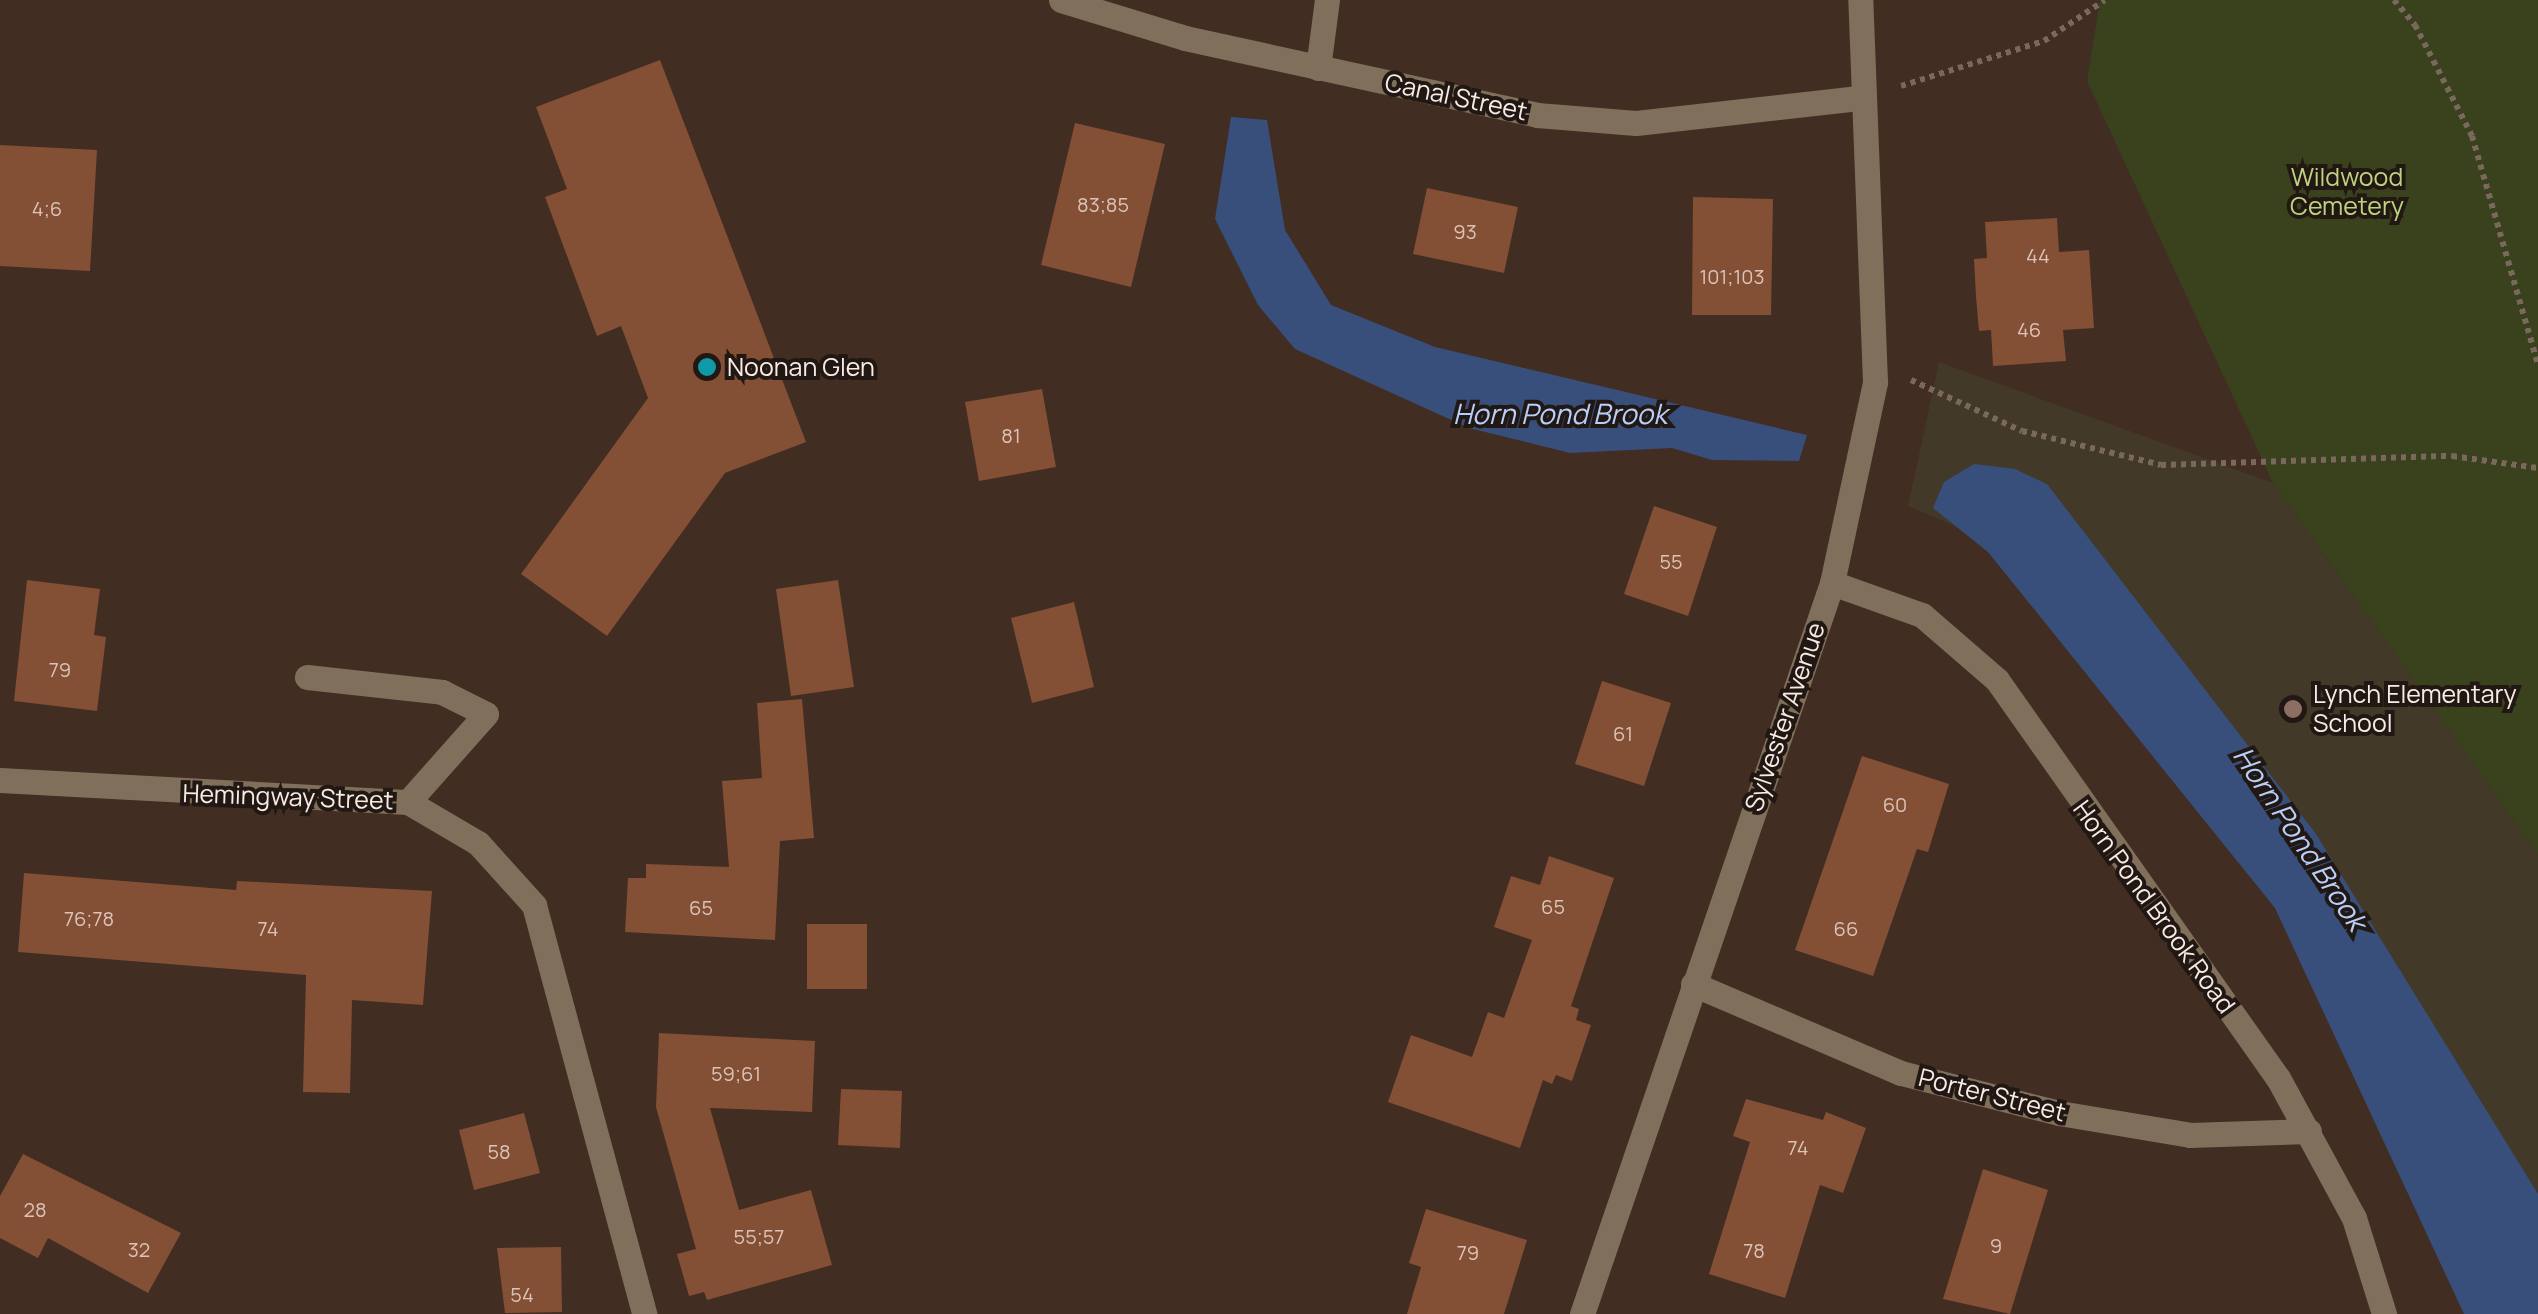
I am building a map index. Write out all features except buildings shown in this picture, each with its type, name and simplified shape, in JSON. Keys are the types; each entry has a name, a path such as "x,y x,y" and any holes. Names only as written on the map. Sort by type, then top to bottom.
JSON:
{"street":[{"name":"Canal Street","path":"1062,0 1318,68 1538,114 1636,123 1859,98"},
{"path":"1318,68 1327,0"},
{"name":"Sylvester Avenue","path":"1582,1314 1832,583 1875,382 1859,98 1860,0"},
{"name":"Horn Pond Brook Road","path":"1832,583 1922,615 1997,680 2309,1131 2354,1218 2384,1314"},
{"path":"307,677 442,692 486,714 408,802"},
{"name":"Hemingway Street","path":"0,780 408,802 478,843 534,905 644,1314"},
{"name":"Porter Street","path":"1693,984 1902,1073 2059,1113 2190,1135 2309,1131"}],"path":[{"path":"1859,98 2044,41 2105,0"},
{"path":"2394,0 2415,26 2472,136 2538,364"},
{"path":"1874,362 2022,431 2161,465 2452,456 2538,468"}],"shaded area":[{"name":"Lynch Elementary School","path":"1939,362 2273,483 2538,855 2538,1314 2401,1045 2044,564 1908,506"}],"green space":[{"name":"Wildwood Cemetery","path":"2100,0 2538,0 2538,855 2273,483 2087,81"}],"water":[{"name":"Horn Pond Brook","path":"1231,117 1267,120 1285,230 1331,305 1435,347 1807,435 1799,461 1712,460 1672,448 1570,453 1469,428 1295,349 1258,305 1215,219"},
{"name":"Horn Pond Brook","path":"1974,464 2015,469 2047,484 2316,834 2538,1194 2538,1314 2464,1314 2275,908 1988,552 1933,508 1944,482"}],"place":[{"name":"Noonan Glen","path":"707,367"},
{"name":"Lynch Elementary School","path":"2293,709"}]}
